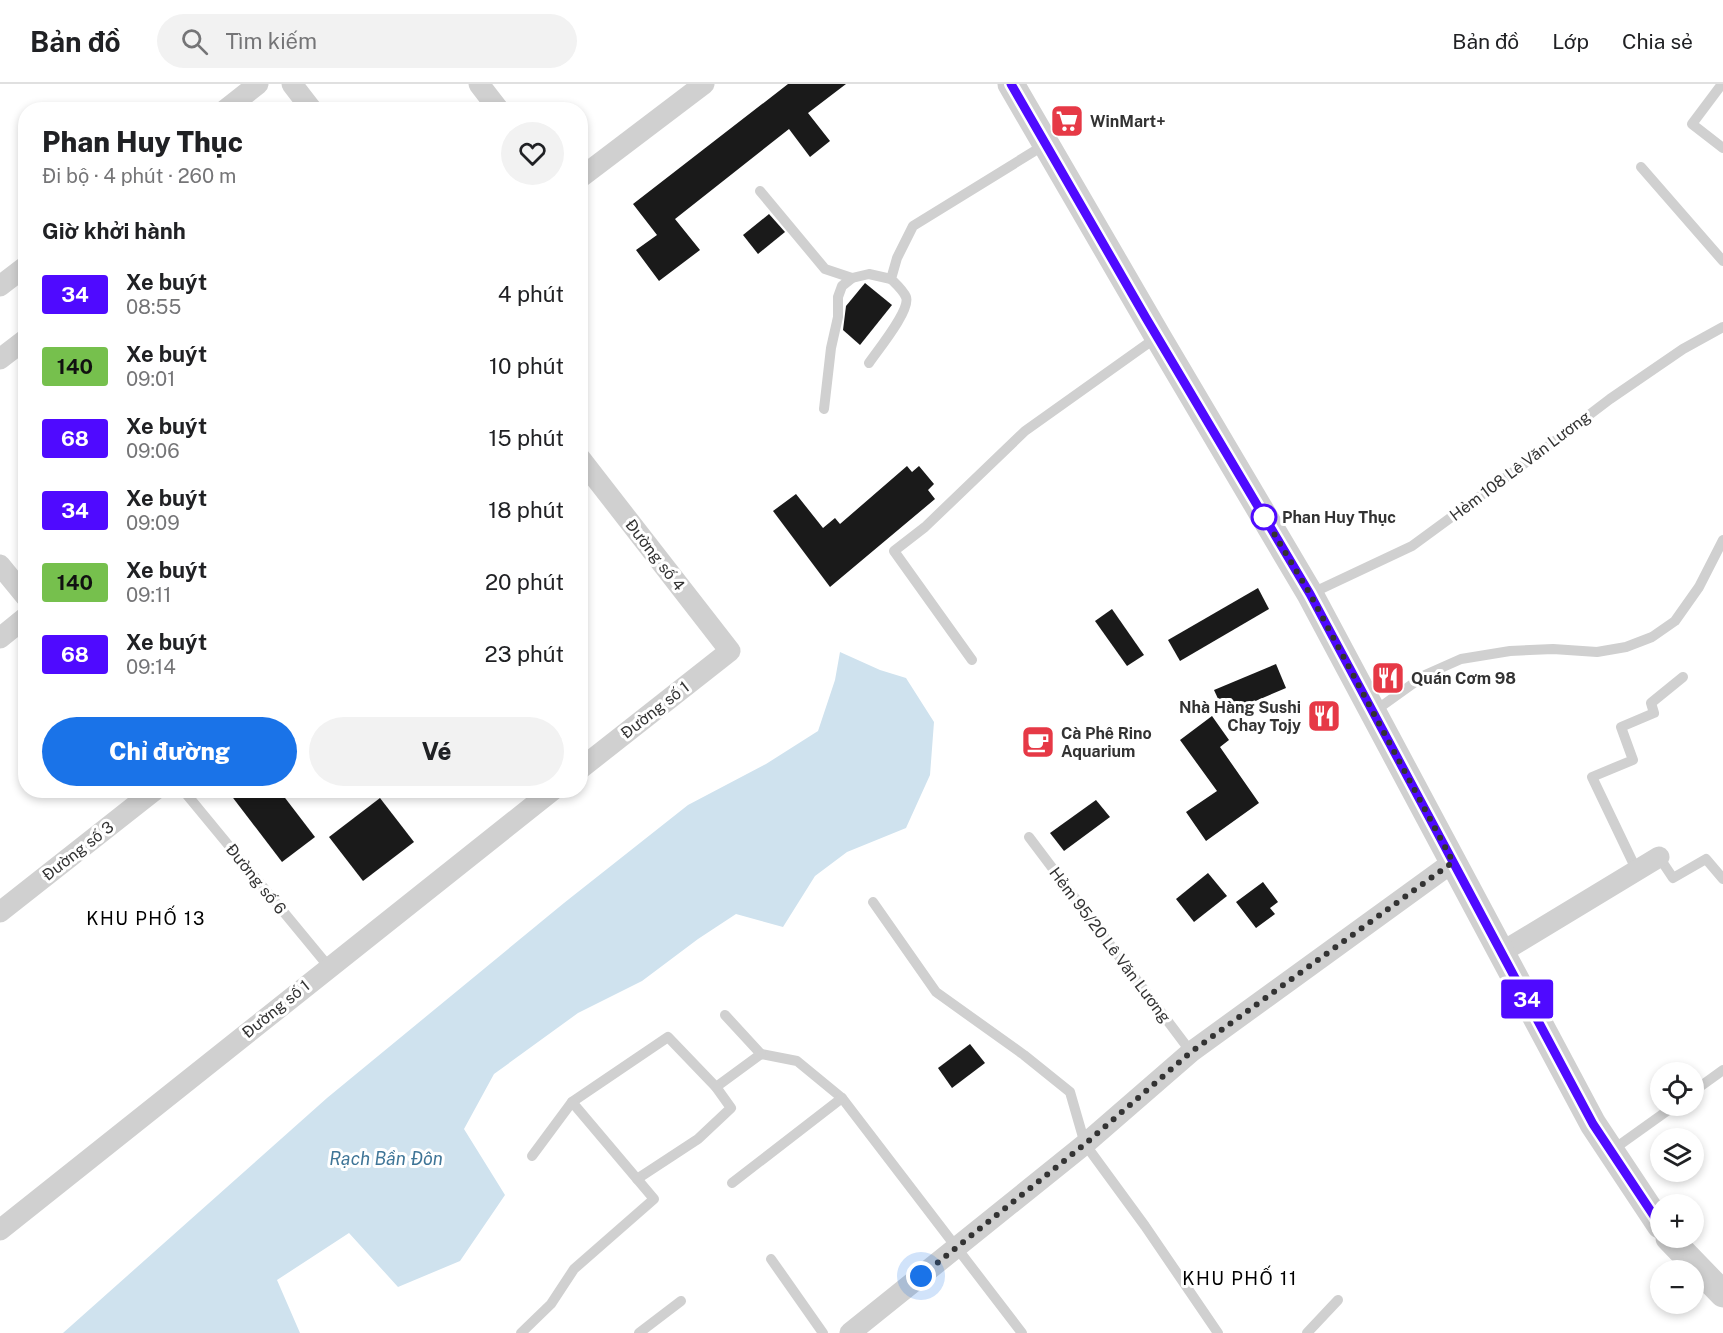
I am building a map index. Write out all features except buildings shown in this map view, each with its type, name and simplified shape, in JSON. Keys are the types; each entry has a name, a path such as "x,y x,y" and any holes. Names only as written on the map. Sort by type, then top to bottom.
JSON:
{"street":[{"path":"235,102 258,84"},
{"path":"292,84 306,102"},
{"path":"479,84 493,102"},
{"path":"588,172 704,84"},
{"path":"1011,84 1310,594 1593,1124 1650,1210"},
{"path":"0,286 18,272"},
{"path":"0,359 18,345"},
{"name":"Đường số 4","path":"588,468 730,651"},
{"path":"0,564 18,587"},
{"path":"0,638 18,624"},
{"name":"Đường số 1","path":"588,763 730,651"},
{"name":"Đường số 3","path":"0,912 145,798"},
{"name":"Đường số 1","path":"0,1230 543,798"},
{"path":"1502,952 1659,857"},
{"path":"850,1333 1085,1144 1191,1052 1453,862"},
{"path":"1679,1248 1723,1294"}],"lane":[{"path":"1722,84 1692,124 1723,148"},
{"path":"891,279 897,258 913,226 1046,144"},
{"path":"1641,167 1723,261"},
{"path":"760,191 825,269 852,278"},
{"path":"824,409 831,348 838,317 838,297 842,286 852,278 869,274 891,279 907,300 897,323 869,363"},
{"name":"Hẻm 108 Lê Văn Lương","path":"1310,594 1412,546 1610,399 1683,348 1723,327"},
{"path":"972,660 894,551 925,527 1025,431 1158,337"},
{"path":"1372,713 1425,675 1461,659 1521,650 1553,649 1597,652 1626,647 1652,637 1675,621 1699,587 1723,540"},
{"path":"1637,871 1592,777 1633,760 1621,727 1654,713 1651,703 1683,677"},
{"name":"Đường số 6","path":"190,798 329,968"},
{"name":"Hẻm 95/20 Lê Văn Lương","path":"1029,837 1191,1052"},
{"path":"1659,857 1673,878 1706,859 1723,879"},
{"path":"873,902 936,992 1024,1054 1070,1092 1085,1144 1145,1226 1218,1333"},
{"path":"725,1015 761,1054 797,1060 842,1098 1022,1333"},
{"path":"532,1156 572,1102 668,1037 716,1087 731,1108 698,1139 637,1179"},
{"path":"716,1087 761,1054"},
{"path":"1704,1084 1723,1070"},
{"path":"732,1183 842,1098"},
{"path":"521,1333 551,1304 574,1269 654,1199 572,1102"},
{"path":"1610,1152 1660,1116"},
{"path":"771,1260 823,1333"},
{"path":"1307,1333 1338,1300"},
{"path":"639,1333 681,1301"}],"water":[{"name":"Rạch Bần Đôn","path":"840,652 880,670 906,678 934,722 930,775 906,828 847,852 815,876 783,927 736,914 642,981 578,1013 494,1074 464,1129 505,1195 460,1261 398,1287 349,1233 277,1280 300,1333 63,1333 327,1098 564,903 688,805 766,764 818,731 835,680"}],"bus line":[{"name":"34","path":"1011,84 1146,318 1310,594 1593,1124 1650,1210"}],"place":[{"name":"WinMart+","path":"1067,121"},
{"name":"Phan Huy Thục","path":"1264,517"},
{"name":"Quán Cơm 98","path":"1388,678"},
{"name":"Nhà Hàng Sushi Chay Tojy","path":"1324,716"},
{"name":"Cà Phê Rino Aquarium","path":"1038,742"}],"district":[{"name":"KHU PHỐ 13","path":"146,918"},
{"name":"KHU PHỐ 11","path":"1240,1278"}],"route":[{"path":"921,1276 1085,1144 1191,1052 1453,862 1310,594 1263,515 1264,517"}]}
